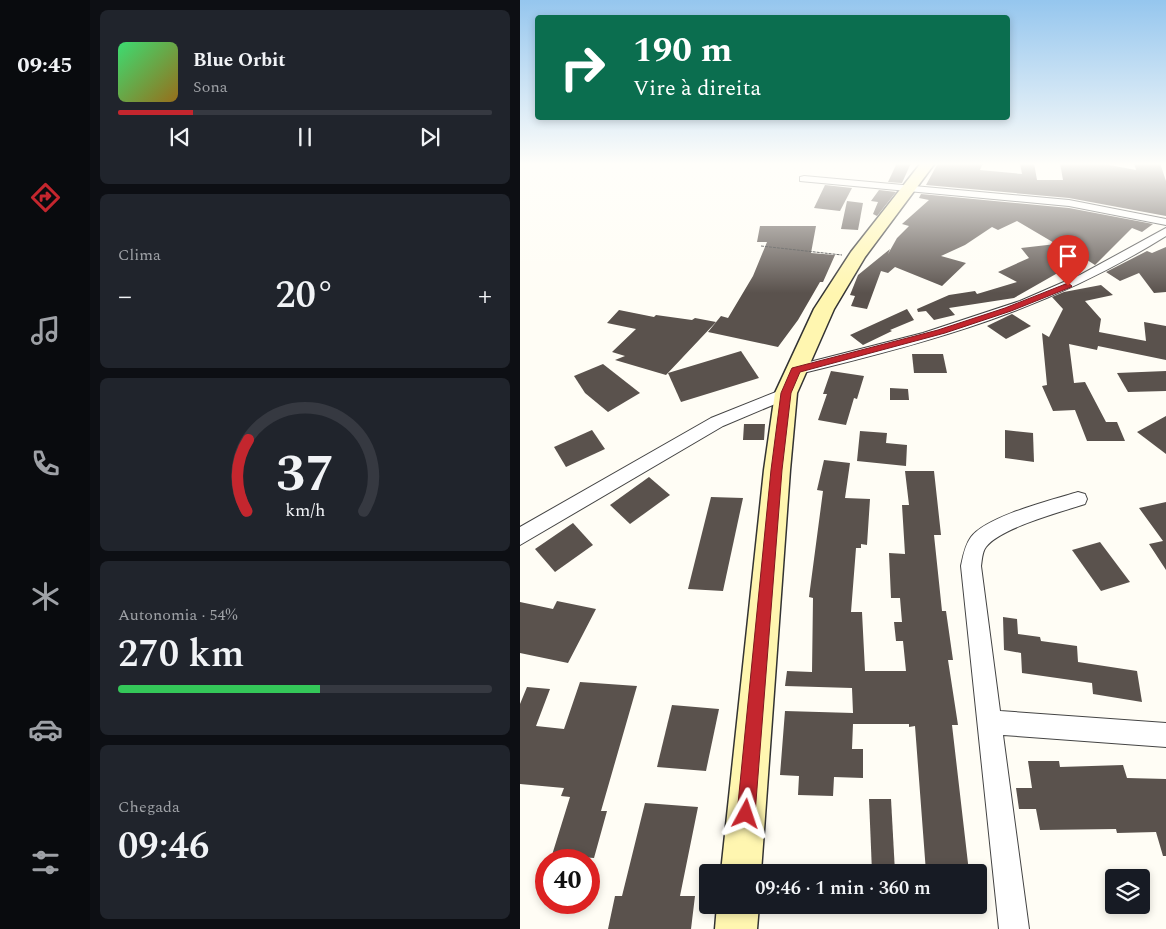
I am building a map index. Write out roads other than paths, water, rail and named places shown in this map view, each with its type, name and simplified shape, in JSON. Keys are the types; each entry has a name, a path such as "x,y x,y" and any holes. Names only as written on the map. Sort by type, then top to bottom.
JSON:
{"street":[{"path":"742,864 776,470 791,382 824,309 857,256 895,206"},
{"path":"1086,206 1166,222"},
{"path":"520,537 717,422 791,382 1017,306 1082,279 1166,231"},
{"path":"1014,929 991,722 971,566 974,550 980,540 993,530 1078,499"},
{"path":"991,722 1166,735"},
{"path":"736,929 737,914"}]}
